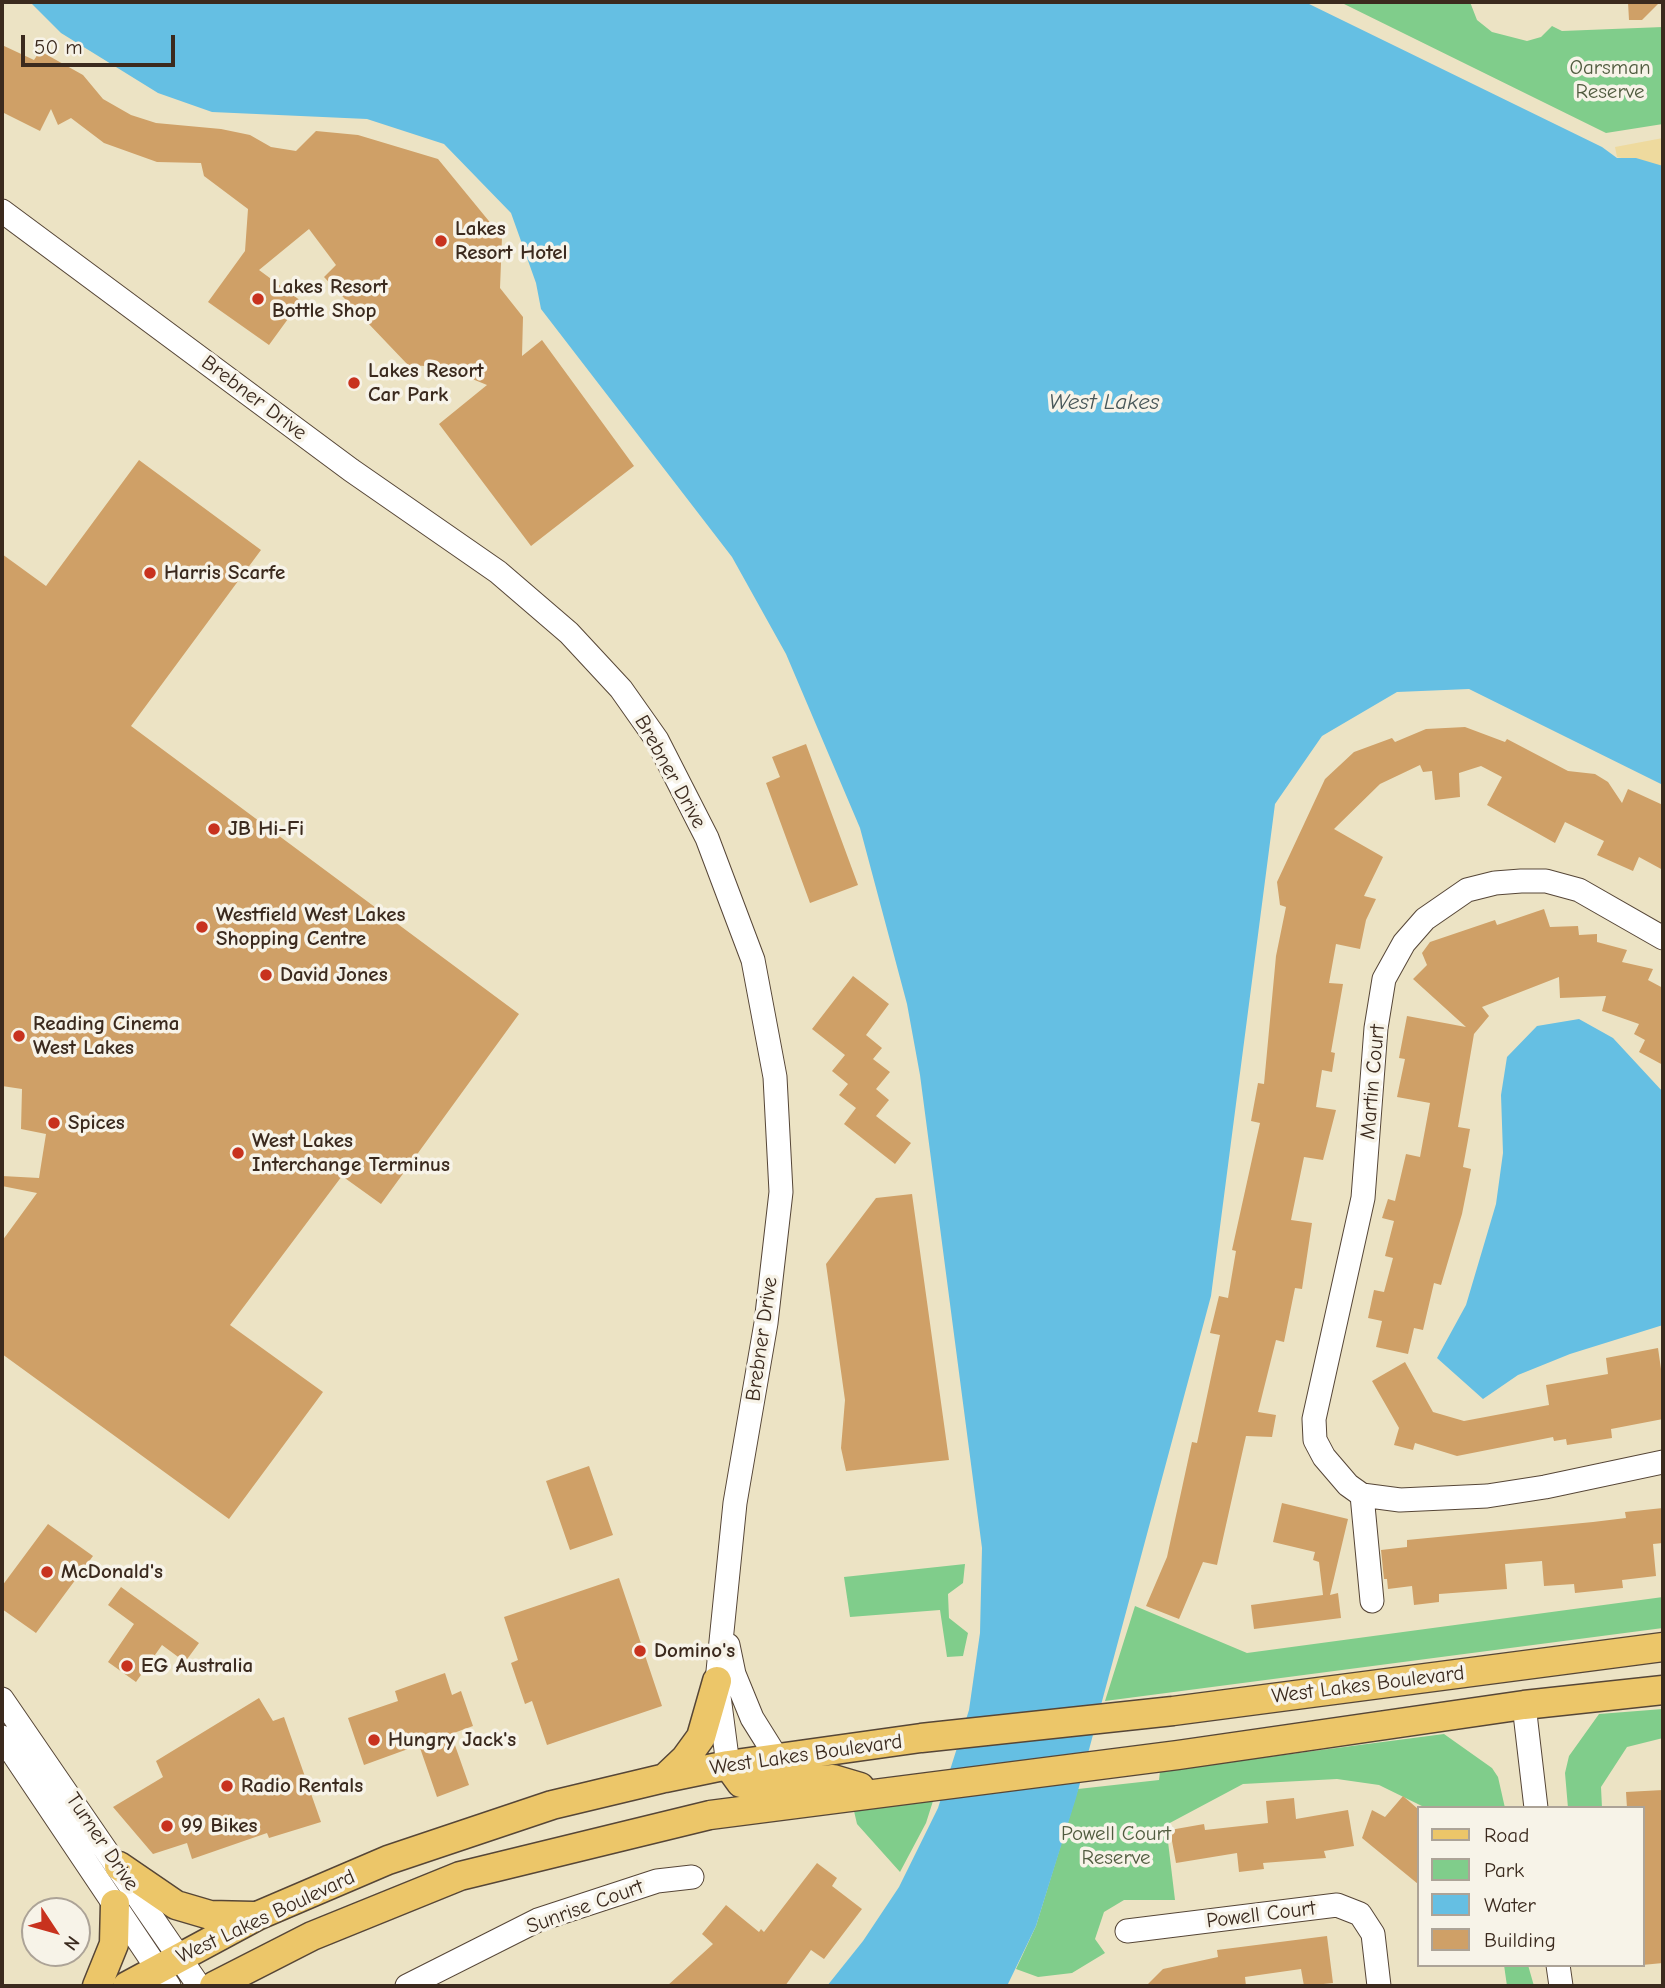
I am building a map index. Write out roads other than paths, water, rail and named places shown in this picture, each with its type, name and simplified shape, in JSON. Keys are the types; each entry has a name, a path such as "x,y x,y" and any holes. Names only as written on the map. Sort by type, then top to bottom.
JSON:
{"main road":[{"name":"West Lakes Boulevard","path":"127,1986 169,1970 257,1916 413,1852 552,1805 666,1778 727,1765 921,1738 1150,1714 1663,1647"},
{"path":"1523,1665 1524,1705"},
{"path":"666,1778 685,1759 701,1737 717,1681"},
{"name":"West Lakes Boulevard","path":"214,1986 312,1936 460,1876 710,1815 925,1785 1125,1762 1524,1705 1663,1690"},
{"path":"727,1765 741,1783 757,1786 833,1779 876,1792"},
{"path":"119,1866 176,1905 209,1915 257,1916"},
{"path":"97,1986 114,1944 115,1904"}],"street":[{"name":"Brebner Drive","path":"2,211 351,470 495,569 569,633 621,689 657,740 690,803 727,885 753,960 775,1077 780,1179 766,1323 735,1503 717,1681 727,1765"},
{"name":"Martin Court","path":"1362,1495 1334,1472 1324,1457 1315,1440 1314,1419 1363,1198 1376,1028 1384,979 1404,943 1425,919 1467,890 1495,883 1546,881 1579,890 1663,938"},
{"path":"1372,1601 1362,1495 1399,1500 1487,1496 1545,1487 1663,1462"},
{"name":"Brebner Drive","path":"724,1629 738,1684 752,1718 777,1758"},
{"name":"Turner Drive","path":"2,1699 119,1866 169,1970"},
{"path":"1524,1705 1536,1806"},
{"name":"Turner Drive","path":"2,1737 115,1904 169,1970 199,1986"},
{"name":"Sunrise Court","path":"407,1986 444,1970 538,1920 657,1881 692,1877"},
{"name":"Powell Court","path":"1127,1931 1337,1905 1360,1914 1373,1934 1379,1986"},
{"path":"1558,1967 1560,1986"}],"water":[{"name":"West Lakes","path":"30,2 1305,2 1602,147 1617,158 1636,158 1663,166 1663,785 1469,689 1397,692 1322,736 1275,804 1211,1296 1076,1798 1036,1926 1007,1986 827,1986 863,1941 899,1887 938,1808 969,1710 980,1633 982,1548 920,1075 907,1004 860,828 786,654 732,557 541,309 536,283 511,213 444,144 367,119 212,112 158,93 61,33"},
{"path":"1579,1019 1613,1038 1663,1092 1663,1325 1570,1354 1518,1375 1483,1399 1437,1358 1466,1305 1496,1204 1503,1153 1501,1095 1507,1057 1537,1026"}],"place":[{"name":"Lakes Resort Hotel","path":"441,241"},
{"name":"Lakes Resort Bottle Shop","path":"258,299"},
{"name":"Lakes Resort Car Park","path":"354,383"},
{"name":"Harris Scarfe","path":"150,573"},
{"name":"JB Hi-Fi","path":"214,829"},
{"name":"Westfield West Lakes Shopping Centre","path":"202,927"},
{"name":"David Jones","path":"266,975"},
{"name":"Reading Cinema West Lakes","path":"19,1036"},
{"name":"Spices","path":"54,1123"},
{"name":"West Lakes Interchange Terminus","path":"238,1153"},
{"name":"McDonald's","path":"47,1572"},
{"name":"Domino's","path":"640,1651"},
{"name":"EG Australia","path":"127,1666"},
{"name":"Hungry Jack's","path":"374,1740"},
{"name":"Radio Rentals","path":"227,1786"},
{"name":"99 Bikes","path":"167,1826"}],"park label":[{"name":"Oarsman Reserve","path":"1610,80"},
{"name":"Powell Court Reserve","path":"1116,1846"}]}
